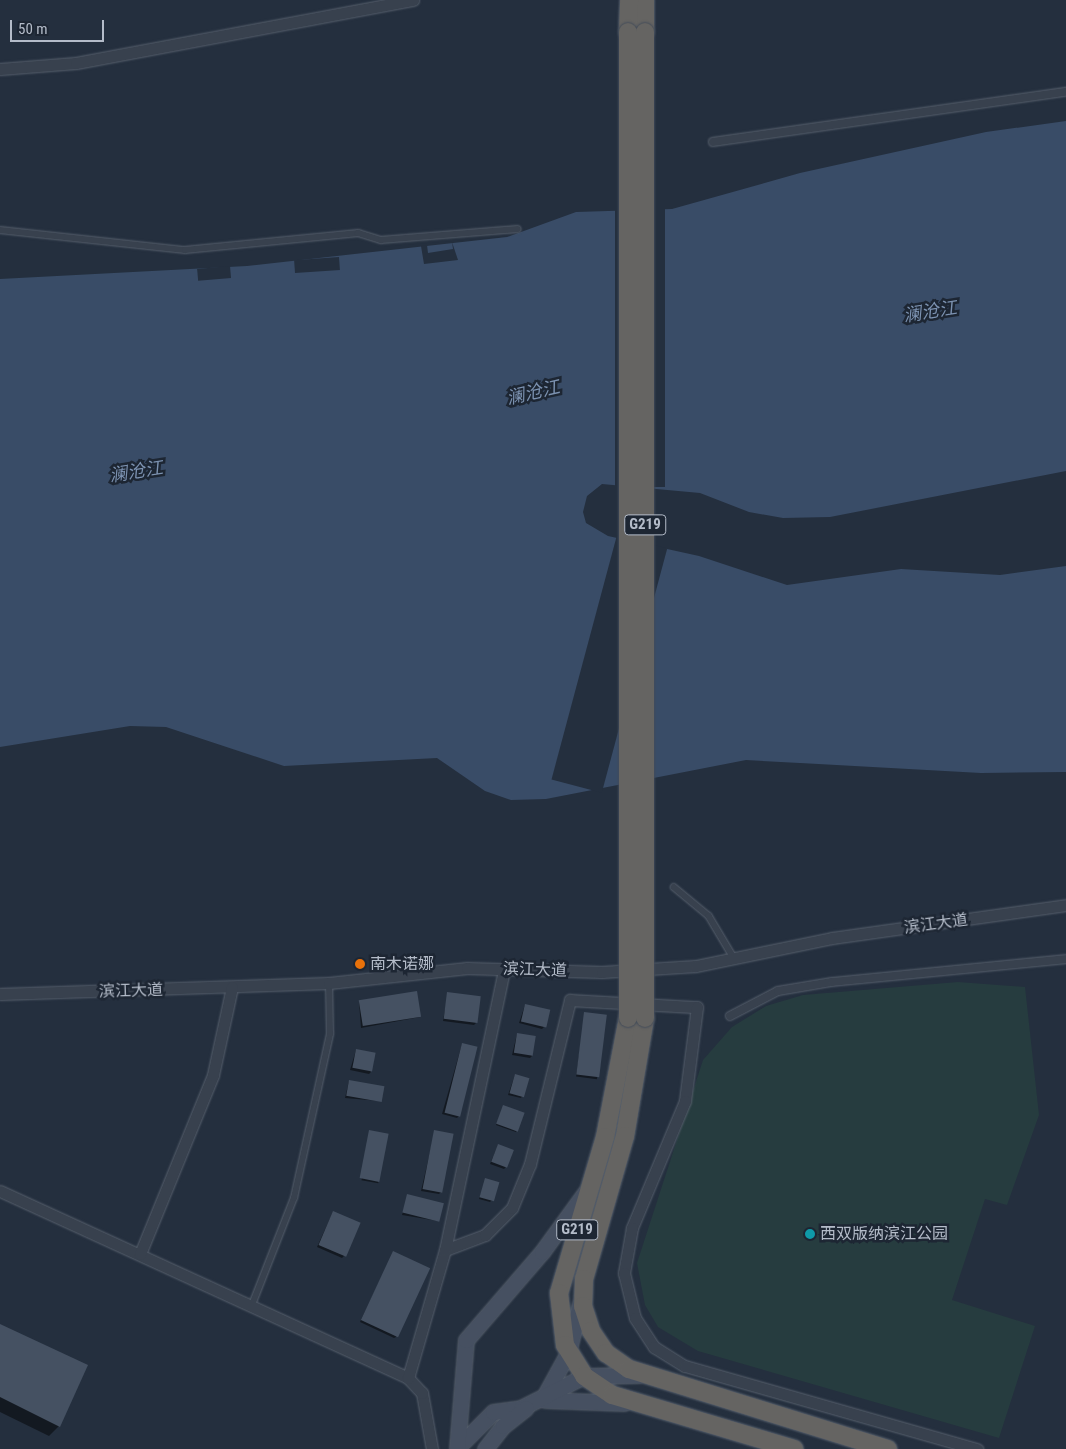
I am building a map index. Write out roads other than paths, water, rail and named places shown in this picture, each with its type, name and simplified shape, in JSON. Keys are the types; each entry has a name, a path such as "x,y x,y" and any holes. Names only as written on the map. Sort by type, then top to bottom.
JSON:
{"highway":[{"name":"G219","path":"628,0 637,32"},
{"name":"G219","path":"645,0 637,32 637,1018 625,1136 583,1292 586,1319 598,1342 616,1362 643,1375 888,1449"},
{"name":"G219","path":"637,1018 560,1293 561,1328 568,1353 584,1376 612,1395 794,1449"}],"main road":[{"path":"457,1449 466,1340 542,1252 592,1182"},
{"path":"536,1402 553,1384 568,1353 583,1292"},
{"path":"485,1449 502,1426 536,1402 584,1376 643,1375"},
{"path":"457,1449 493,1412 536,1402 599,1399 641,1405"}],"street":[{"path":"0,69 76,63 413,0"},
{"path":"713,142 1066,92"},
{"name":"滨江大道","path":"0,994 329,983 504,968 602,972 696,966 832,938 1066,906"},
{"path":"730,1016 778,991 822,983 1066,959"},
{"path":"408,1378 445,1250 504,968"},
{"path":"140,1254 213,1075 232,987"},
{"path":"445,1250 485,1235 512,1208 530,1164 570,1000 697,1007 685,1101 632,1228 624,1273 635,1318 654,1347 685,1366 977,1449"},
{"path":"0,1191 408,1378 422,1393 432,1449"}],"lane":[{"path":"0,230 184,250 358,233 381,240 518,229"},
{"path":"674,888 709,916 734,958"},
{"path":"252,1305 294,1198 330,1034 329,983"}],"water":[{"name":"澜沧江","path":"1066,121 1066,471 830,517 783,518 749,512 700,493 602,484 587,496 583,512 586,523 608,536 699,556 787,585 901,569 1000,575 1066,566 1066,772 981,773 746,760 546,799 511,800 485,791 437,758 284,766 166,727 130,726 0,747 0,279 247,266 507,237 576,212 672,209 800,173 986,132"}],"place":[{"name":"南木诺娜","path":"360,964"},
{"name":"西双版纳滨江公园","path":"810,1234"}]}
